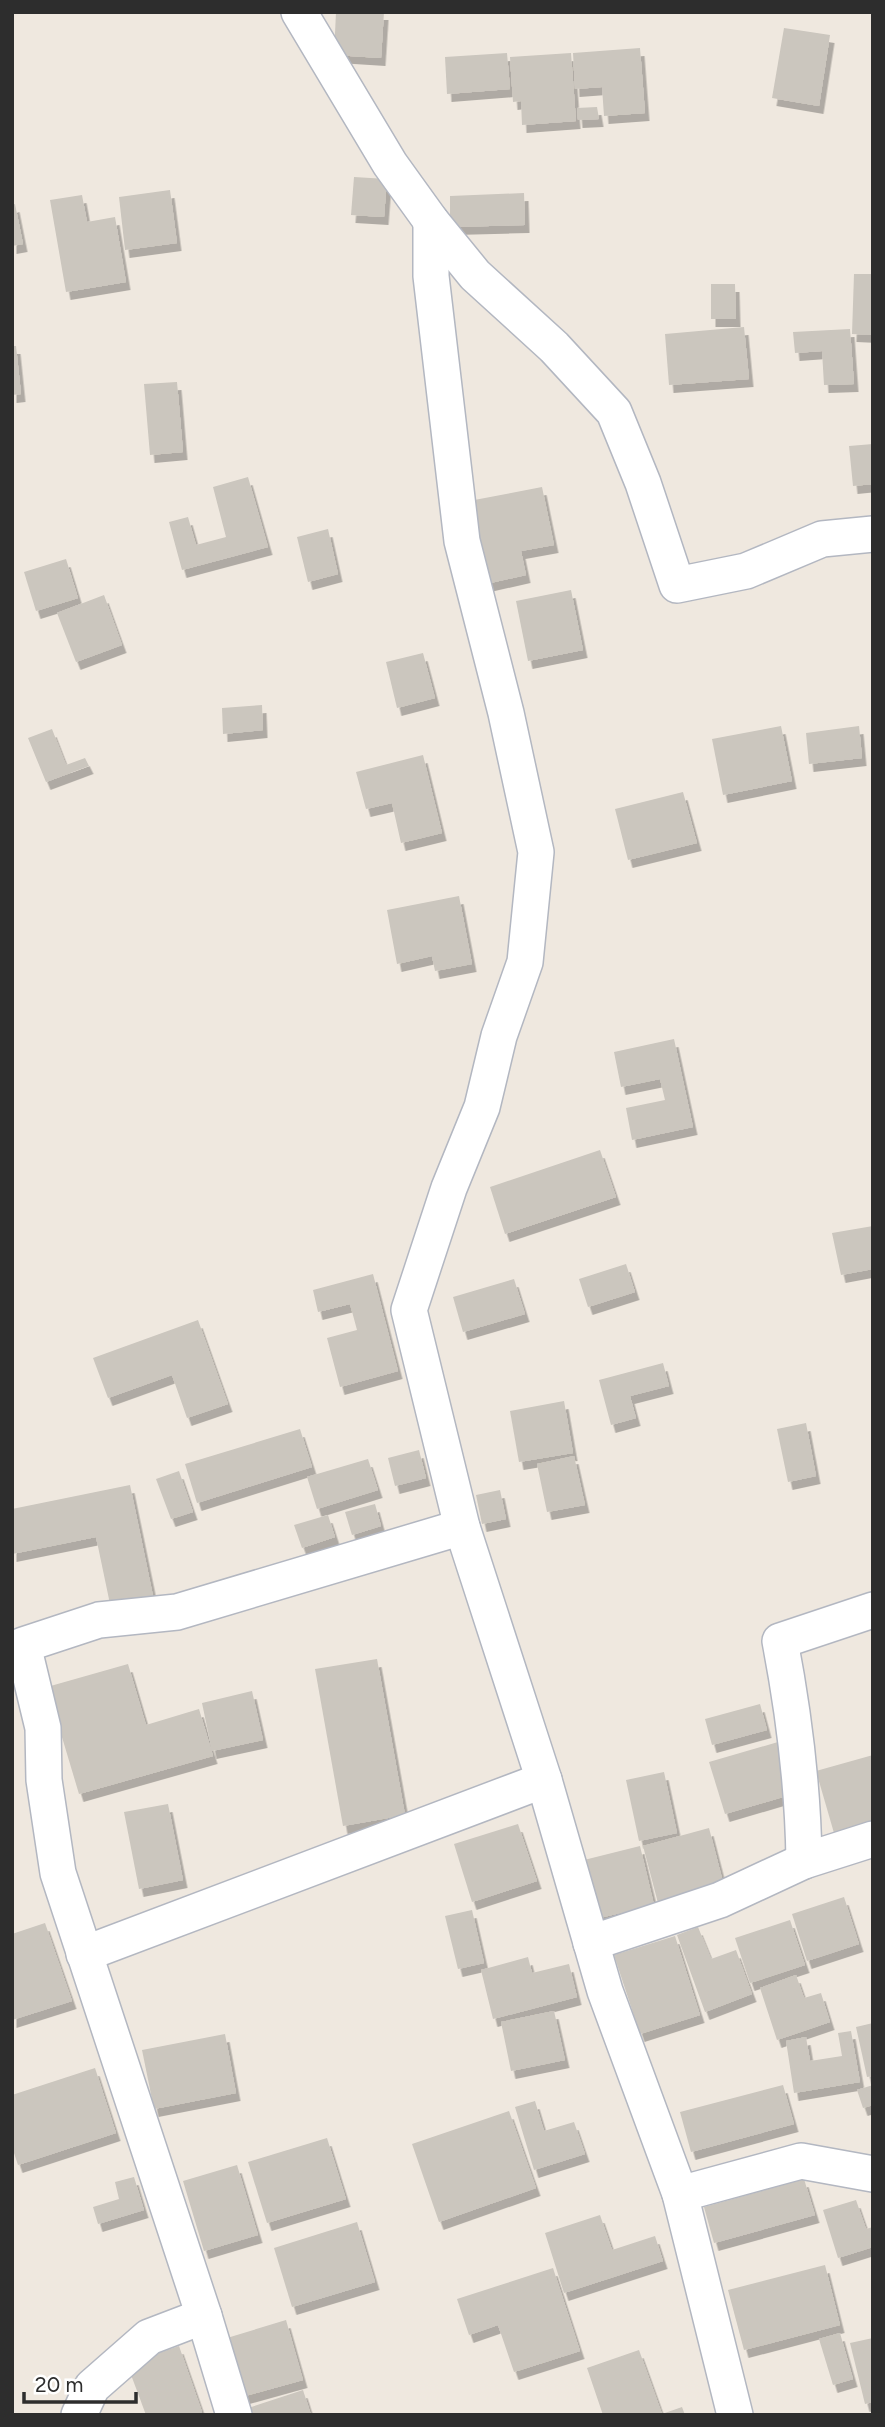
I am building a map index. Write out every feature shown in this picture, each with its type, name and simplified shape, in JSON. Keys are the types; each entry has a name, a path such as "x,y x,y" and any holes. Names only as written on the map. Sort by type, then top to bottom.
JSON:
{"street":[{"path":"299,12 390,164 431,221 475,275 554,346 614,412 643,483 677,585 746,571 822,539 873,534"},
{"path":"431,221 431,276 462,541 506,713 536,852 525,962 499,1036 482,1107 449,1188 409,1310 463,1527 544,1780 605,1991 680,2194 735,2415"},
{"path":"234,2415 58,1873 44,1780 43,1728 23,1645 99,1620 177,1612 463,1527"},
{"path":"804,1861 802,1793 792,1706 780,1642 873,1609"},
{"path":"84,1954 544,1780"},
{"path":"591,1943 720,1900 804,1861 873,1839"},
{"path":"680,2194 801,2161 873,2174"},
{"path":"79,2415 92,2387 149,2337 204,2316"}],"building":[{"path":"336,12 384,12 381,58 334,55"},
{"path":"784,28 830,35 819,106 772,98"},
{"path":"640,48 645,113 604,116 602,87 575,89 573,53"},
{"path":"507,53 510,89 447,94 445,57"},
{"path":"571,53 576,121 522,125 521,101 513,102 510,57"},
{"path":"597,107 599,119 578,120 577,108"},
{"path":"354,177 387,179 384,217 351,215"},
{"path":"170,190 177,243 125,250 119,197"},
{"path":"524,193 525,225 450,227 450,196"},
{"path":"82,195 87,222 115,217 126,282 66,292 50,200"},
{"path":"15,204 23,244 12,246 12,205"},
{"path":"854,274 873,274 873,335 852,334"},
{"path":"711,284 735,284 736,319 711,319"},
{"path":"744,327 749,379 669,385 665,334"},
{"path":"850,329 854,384 824,385 822,351 795,353 793,332"},
{"path":"12,346 16,346 21,394 12,395"},
{"path":"177,382 183,452 150,455 144,384"},
{"path":"873,444 873,484 853,486 849,446"},
{"path":"248,477 268,547 182,570 169,522 188,517 196,545 226,537 213,487"},
{"path":"542,487 554,545 521,551 526,575 486,584 469,501"},
{"path":"328,529 338,574 308,582 297,537"},
{"path":"66,559 78,598 36,611 24,572"},
{"path":"571,590 583,650 528,661 516,601"},
{"path":"104,595 122,645 76,662 57,613"},
{"path":"423,653 435,698 397,708 386,662"},
{"path":"262,705 263,730 223,734 222,708"},
{"path":"781,726 792,781 723,795 712,739"},
{"path":"859,726 862,758 809,764 806,733"},
{"path":"52,729 66,765 85,758 89,766 46,782 28,738"},
{"path":"423,755 442,833 401,843 392,803 366,809 356,772"},
{"path":"683,792 697,843 628,860 615,809"},
{"path":"459,896 472,964 435,971 432,956 397,964 387,910"},
{"path":"674,1039 693,1127 632,1140 626,1108 665,1100 660,1079 621,1087 614,1052"},
{"path":"600,1150 616,1197 505,1234 490,1187"},
{"path":"873,1226 873,1269 841,1275 832,1233"},
{"path":"626,1264 635,1292 588,1307 579,1279"},
{"path":"373,1274 398,1371 340,1387 327,1338 357,1330 350,1304 318,1312 313,1290"},
{"path":"514,1279 525,1314 463,1332 453,1297"},
{"path":"198,1320 228,1404 187,1418 172,1375 108,1398 93,1358"},
{"path":"663,1363 669,1386 630,1396 636,1418 611,1425 599,1380"},
{"path":"564,1401 573,1453 519,1462 510,1411"},
{"path":"806,1423 816,1476 788,1482 777,1429"},
{"path":"300,1429 312,1467 197,1503 185,1464"},
{"path":"419,1450 426,1478 395,1486 388,1458"},
{"path":"574,1456 585,1505 547,1512 537,1464"},
{"path":"368,1459 378,1490 317,1509 307,1477"},
{"path":"179,1471 193,1512 171,1519 156,1479"},
{"path":"130,1485 153,1596 110,1604 96,1537 12,1554 12,1509"},
{"path":"500,1490 506,1519 482,1524 476,1495"},
{"path":"375,1504 381,1526 352,1535 345,1512"},
{"path":"328,1515 335,1537 302,1548 294,1525"},
{"path":"377,1659 405,1815 343,1826 315,1669"},
{"path":"128,1664 146,1725 199,1709 213,1756 79,1794 47,1687"},
{"path":"252,1691 263,1740 212,1751 202,1703"},
{"path":"760,1704 767,1730 712,1745 705,1719"},
{"path":"778,1742 793,1794 725,1814 709,1762"},
{"path":"873,1755 873,1822 834,1833 816,1771"},
{"path":"664,1772 677,1833 639,1841 626,1780"},
{"path":"168,1804 183,1880 139,1889 124,1812"},
{"path":"518,1824 537,1881 472,1902 454,1844"},
{"path":"709,1828 724,1886 658,1903 643,1846"},
{"path":"640,1846 654,1905 591,1920 576,1862"},
{"path":"844,1897 859,1944 807,1961 792,1914"},
{"path":"472,1910 484,1963 458,1969 445,1916"},
{"path":"790,1920 805,1965 750,1983 735,1938"},
{"path":"45,1923 72,2001 12,2020 12,1934"},
{"path":"698,1927 711,1959 736,1950 752,1994 705,2012 677,1935"},
{"path":"675,1936 700,2015 640,2034 614,1955"},
{"path":"528,1957 532,1973 569,1964 577,1997 493,2019 481,1970"},
{"path":"796,1975 804,1998 821,1993 830,2022 777,2040 760,1988"},
{"path":"554,2011 565,2060 511,2071 501,2022"},
{"path":"873,2023 873,2076 867,2077 856,2027"},
{"path":"851,2031 860,2082 794,2093 786,2041 806,2037 810,2061 842,2056 838,2033"},
{"path":"225,2034 236,2093 154,2109 142,2050"},
{"path":"95,2068 116,2133 18,2165 12,2147 12,2095"},
{"path":"783,2085 794,2124 691,2152 680,2112"},
{"path":"873,2085 873,2105 863,2108 857,2090"},
{"path":"535,2101 544,2131 574,2122 585,2154 534,2170 515,2107"},
{"path":"509,2111 536,2188 439,2222 412,2144"},
{"path":"327,2138 346,2199 267,2223 248,2162"},
{"path":"237,2165 258,2235 204,2251 183,2181"},
{"path":"134,2177 144,2210 98,2224 93,2207 119,2199 115,2182"},
{"path":"804,2179 815,2215 714,2243 704,2207"},
{"path":"856,2200 866,2229 873,2227 873,2247 838,2258 823,2210"},
{"path":"600,2215 612,2250 655,2236 663,2261 564,2293 545,2233"},
{"path":"357,2222 375,2282 292,2307 274,2248"},
{"path":"825,2265 840,2325 744,2350 728,2290"},
{"path":"553,2268 580,2351 514,2372 498,2325 469,2335 457,2299"},
{"path":"286,2320 303,2380 234,2399 217,2341"},
{"path":"840,2333 853,2379 833,2385 819,2339"},
{"path":"873,2338 873,2402 865,2404 850,2343"},
{"path":"179,2346 202,2412 194,2415 146,2415 127,2364"},
{"path":"639,2350 662,2414 682,2407 685,2415 603,2415 587,2368"},
{"path":"303,2390 311,2415 244,2415 242,2410"}]}
